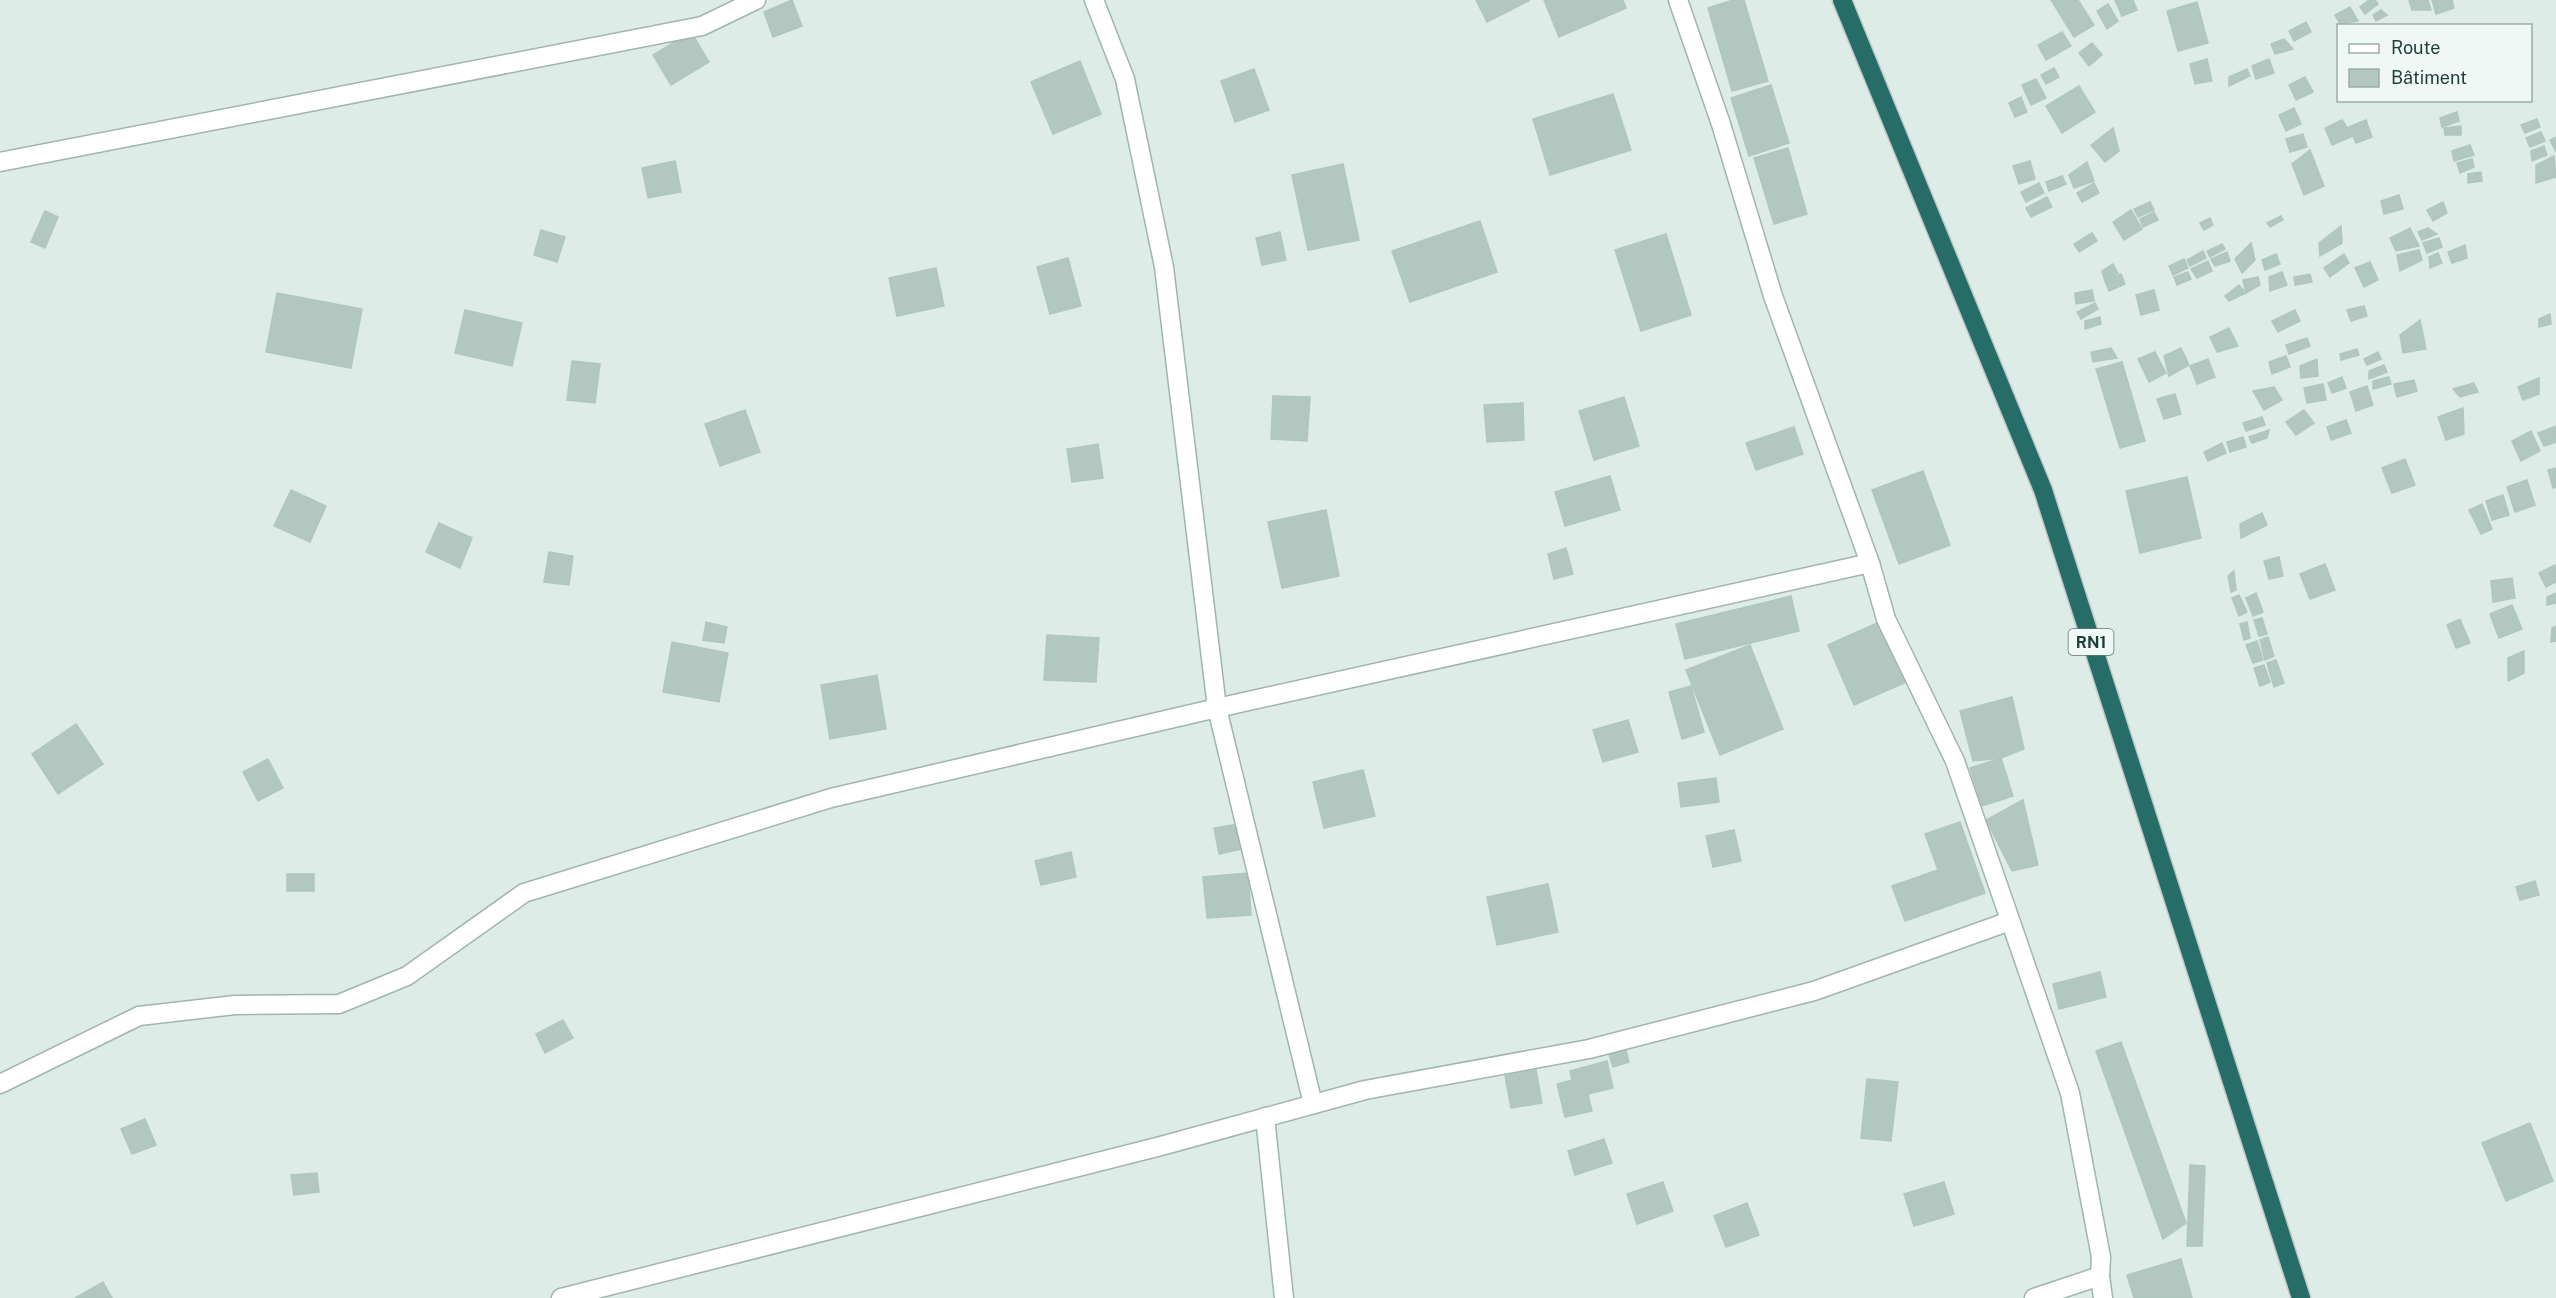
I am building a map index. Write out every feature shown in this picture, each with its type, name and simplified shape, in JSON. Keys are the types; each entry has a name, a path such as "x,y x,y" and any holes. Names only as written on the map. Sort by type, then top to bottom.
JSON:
{"highway":[{"name":"RN1","path":"1842,0 2043,490 2301,1298"}],"street":[{"path":"0,162 702,26 756,0"},
{"path":"1094,0 1125,79 1164,267 1217,708 1313,1104"},
{"path":"1678,0 1721,124 1773,296 1870,563 1886,619 1955,761 2070,1093 2101,1257 2100,1276 2103,1298"},
{"path":"0,1084 139,1016 235,1005 339,1004 407,976 524,892 831,798 1217,708 1870,563"},
{"path":"561,1298 1161,1146 1365,1090 1589,1049 1803,994 2010,921"},
{"path":"1265,1117 1284,1298"},
{"path":"2034,1298 2100,1276"}],"building":[{"path":"792,0 802,26 773,37 764,12"},
{"path":"1476,0 1530,0 1487,22"},
{"path":"1544,0 1623,0 1626,8 1559,37"},
{"path":"1733,0 1744,0 1768,81 1732,91 1708,8"},
{"path":"2051,0 2078,0 2094,25 2074,37"},
{"path":"2115,0 2133,0 2137,10 2122,16"},
{"path":"2369,0 2375,0 2378,4 2365,14 2360,7"},
{"path":"2409,0 2428,0 2431,10 2412,10"},
{"path":"2432,0 2452,0 2454,8 2436,14"},
{"path":"2197,2 2208,43 2178,51 2167,11"},
{"path":"2108,4 2118,21 2107,29 2097,11"},
{"path":"2350,7 2358,21 2340,24 2335,15"},
{"path":"2381,10 2387,15 2376,21 2373,15"},
{"path":"2306,22 2311,32 2294,41 2289,31"},
{"path":"691,32 709,62 671,85 653,55"},
{"path":"2062,32 2071,46 2046,60 2038,45"},
{"path":"2284,39 2293,49 2275,54 2271,44"},
{"path":"2092,43 2102,55 2089,66 2079,53"},
{"path":"2207,59 2212,81 2195,84 2190,64"},
{"path":"2269,59 2274,73 2256,79 2252,66"},
{"path":"1080,61 1101,114 1053,134 1031,82"},
{"path":"2054,68 2059,77 2046,84 2041,75"},
{"path":"1254,69 1269,110 1235,122 1221,81"},
{"path":"2247,69 2250,76 2229,86 2229,77"},
{"path":"2305,77 2313,92 2296,100 2289,85"},
{"path":"2036,79 2046,98 2031,105 2022,85"},
{"path":"1771,85 1789,143 1749,156 1731,98"},
{"path":"2079,86 2095,112 2062,133 2046,106"},
{"path":"1613,94 1631,150 1550,175 1533,119"},
{"path":"2021,97 2027,112 2015,117 2009,103"},
{"path":"2294,108 2301,124 2286,131 2279,115"},
{"path":"2457,112 2459,121 2442,127 2440,118"},
{"path":"2537,119 2540,127 2525,133 2521,125"},
{"path":"2342,120 2353,136 2332,145 2325,128"},
{"path":"2366,120 2372,137 2356,143 2349,127"},
{"path":"2461,126 2461,135 2445,135 2444,128"},
{"path":"2113,128 2119,151 2105,162 2091,145"},
{"path":"2541,132 2545,141 2530,147 2526,138"},
{"path":"2303,134 2307,147 2290,152 2286,139"},
{"path":"2556,137 2556,152 2550,140"},
{"path":"2470,145 2474,155 2454,161 2452,151"},
{"path":"2544,146 2547,155 2532,161 2531,151"},
{"path":"1788,148 1807,214 1774,224 1754,158"},
{"path":"2310,150 2324,186 2304,195 2292,164"},
{"path":"2554,156 2556,177 2536,183 2536,165"},
{"path":"2472,159 2474,167 2460,173 2457,163"},
{"path":"675,161 681,192 648,198 642,168"},
{"path":"2030,161 2035,179 2019,184 2013,166"},
{"path":"2087,162 2094,181 2074,188 2069,175"},
{"path":"1343,164 1359,240 1308,250 1292,175"},
{"path":"2481,172 2482,181 2468,183 2468,174"},
{"path":"2062,176 2066,184 2049,191 2046,182"},
{"path":"2039,183 2044,193 2026,202 2021,192"},
{"path":"2094,183 2099,193 2082,202 2077,193"},
{"path":"2399,195 2403,209 2384,214 2381,201"},
{"path":"2047,197 2052,207 2031,217 2026,208"},
{"path":"2150,202 2154,210 2138,217 2134,209"},
{"path":"2443,202 2447,213 2433,221 2427,210"},
{"path":"2131,210 2142,229 2124,240 2113,222"},
{"path":"45,211 58,217 45,248 31,242"},
{"path":"2154,212 2158,220 2143,227 2140,219"},
{"path":"2281,216 2283,220 2270,227 2267,223"},
{"path":"2210,218 2213,225 2204,230 2200,223"},
{"path":"1480,221 1497,272 1410,302 1392,251"},
{"path":"2341,226 2342,243 2320,256 2319,243"},
{"path":"2410,228 2419,246 2396,251 2390,238"},
{"path":"2428,228 2437,234 2422,240 2418,232"},
{"path":"541,230 565,237 557,262 534,255"},
{"path":"1280,232 1286,260 1262,265 1256,238"},
{"path":"2092,233 2097,241 2079,252 2074,244"},
{"path":"1666,234 1691,315 1641,331 1615,250"},
{"path":"2439,238 2442,247 2427,253 2423,243"},
{"path":"2251,243 2255,260 2242,273 2235,259"},
{"path":"2222,244 2225,249 2210,257 2207,251"},
{"path":"2465,245 2467,258 2452,263 2448,252"},
{"path":"2419,250 2422,260 2400,271 2397,255"},
{"path":"2203,251 2206,258 2190,266 2187,260"},
{"path":"2227,252 2230,261 2215,266 2211,259"},
{"path":"2438,253 2442,263 2430,268 2429,257"},
{"path":"2276,254 2280,264 2265,270 2262,260"},
{"path":"2344,254 2349,263 2330,277 2324,268"},
{"path":"1068,258 1081,306 1050,314 1037,267"},
{"path":"2184,259 2188,268 2173,275 2169,266"},
{"path":"2208,261 2212,271 2197,278 2191,269"},
{"path":"2370,262 2378,280 2364,287 2355,268"},
{"path":"2113,264 2118,273 2105,281 2102,271"},
{"path":"936,268 944,306 897,316 889,278"},
{"path":"2188,272 2191,279 2177,285 2174,277"},
{"path":"2282,272 2287,285 2270,291 2269,277"},
{"path":"2121,274 2125,284 2109,291 2105,281"},
{"path":"2310,274 2312,282 2295,285 2294,277"},
{"path":"2258,277 2260,285 2246,293 2243,280"},
{"path":"2239,285 2246,293 2229,301 2225,296"},
{"path":"2092,290 2094,301 2076,304 2075,293"},
{"path":"2154,290 2159,310 2141,315 2136,295"},
{"path":"277,293 362,309 351,368 266,352"},
{"path":"2095,303 2098,309 2081,319 2077,312"},
{"path":"2364,306 2367,316 2351,321 2347,310"},
{"path":"465,310 522,323 512,366 455,353"},
{"path":"2295,310 2300,321 2278,332 2272,321"},
{"path":"2550,314 2551,324 2539,327 2539,319"},
{"path":"2100,317 2101,324 2085,329 2085,321"},
{"path":"2420,320 2426,349 2403,353 2400,335"},
{"path":"2229,328 2238,346 2217,352 2210,337"},
{"path":"2307,338 2310,346 2289,354 2286,345"},
{"path":"2111,348 2117,358 2093,362 2091,352"},
{"path":"2181,348 2189,365 2169,376 2164,356"},
{"path":"2357,349 2359,355 2341,360 2340,354"},
{"path":"2155,352 2166,373 2149,382 2138,359"},
{"path":"2378,352 2381,359 2367,365 2364,359"},
{"path":"2286,356 2290,367 2272,374 2269,362"},
{"path":"2208,359 2215,377 2197,384 2190,366"},
{"path":"2317,359 2318,376 2301,378 2300,366"},
{"path":"572,361 600,364 595,403 567,400"},
{"path":"2122,362 2145,441 2120,448 2096,369"},
{"path":"2384,365 2387,372 2369,379 2369,371"},
{"path":"2342,377 2346,388 2332,393 2328,383"},
{"path":"2389,377 2391,384 2373,389 2373,381"},
{"path":"2539,378 2539,394 2523,400 2518,387"},
{"path":"2414,380 2417,391 2397,397 2394,384"},
{"path":"2474,383 2478,392 2460,397 2453,389"},
{"path":"2323,384 2326,400 2307,403 2304,388"},
{"path":"2367,386 2373,405 2356,411 2350,392"},
{"path":"2274,387 2282,400 2264,410 2253,391"},
{"path":"2175,394 2181,414 2164,419 2157,399"},
{"path":"1273,396 1310,397 1307,441 1271,439"},
{"path":"1624,397 1639,446 1594,460 1579,411"},
{"path":"1523,403 1524,440 1487,442 1484,405"},
{"path":"2463,408 2464,434 2446,440 2438,417"},
{"path":"745,410 760,452 720,466 705,424"},
{"path":"2304,410 2314,423 2296,435 2286,422"},
{"path":"2262,417 2265,425 2246,431 2243,423"},
{"path":"2346,420 2351,433 2331,440 2327,427"},
{"path":"2556,426 2556,442 2544,446 2538,433"},
{"path":"1794,427 1803,454 1756,470 1746,443"},
{"path":"2269,430 2267,438 2252,443 2249,437"},
{"path":"2531,431 2540,451 2521,461 2512,441"},
{"path":"2243,437 2246,447 2230,452 2227,442"},
{"path":"2222,443 2226,453 2208,461 2204,452"},
{"path":"1098,444 1103,478 1072,482 1067,449"},
{"path":"2405,459 2415,485 2392,493 2382,468"},
{"path":"2556,468 2556,487 2553,488 2548,470"},
{"path":"1923,471 1950,545 1899,564 1872,490"},
{"path":"1610,476 1620,510 1565,526 1555,492"},
{"path":"2187,477 2201,538 2140,553 2126,491"},
{"path":"2527,480 2535,505 2515,512 2507,487"},
{"path":"291,490 326,506 310,542 274,526"},
{"path":"2503,495 2509,515 2492,520 2486,501"},
{"path":"2482,504 2492,529 2481,534 2469,510"},
{"path":"1326,510 1339,576 1282,588 1268,522"},
{"path":"2262,513 2267,525 2241,538 2240,524"},
{"path":"439,523 472,538 460,568 426,552"},
{"path":"1566,548 1573,574 1554,579 1548,554"},
{"path":"549,552 573,556 569,585 544,582"},
{"path":"2279,557 2283,576 2269,579 2264,561"},
{"path":"2325,564 2335,590 2310,599 2300,574"},
{"path":"2555,565 2556,582 2546,587 2539,573"},
{"path":"2234,571 2236,590 2231,592 2228,576"},
{"path":"2512,578 2515,598 2493,602 2491,581"},
{"path":"2256,593 2263,612 2253,616 2246,598"},
{"path":"2556,593 2556,603 2547,605 2547,597"},
{"path":"2239,595 2247,612 2239,616 2232,598"},
{"path":"1791,596 1799,631 1685,659 1676,624"},
{"path":"2512,605 2522,629 2499,638 2490,614"},
{"path":"2262,618 2267,634 2259,636 2254,620"},
{"path":"1886,619 1913,679 1854,705 1828,645"},
{"path":"2460,619 2470,643 2456,648 2447,625"},
{"path":"706,622 727,627 724,643 703,640"},
{"path":"2247,622 2250,638 2244,640 2240,624"},
{"path":"2556,626 2556,641 2551,642 2552,628"},
{"path":"1047,635 1099,638 1096,682 1044,680"},
{"path":"2268,637 2274,656 2265,660 2260,640"},
{"path":"2257,641 2263,660 2253,663 2246,645"},
{"path":"672,642 728,653 719,702 663,692"},
{"path":"1750,645 1783,729 1720,755 1686,670"},
{"path":"2524,651 2524,673 2508,681 2508,658"},
{"path":"2276,660 2284,683 2274,687 2267,663"},
{"path":"2264,665 2270,682 2260,686 2254,668"},
{"path":"877,675 886,729 830,739 821,685"},
{"path":"1691,686 1704,732 1682,739 1669,692"},
{"path":"2012,697 2024,749 2001,758 1973,761 1960,711"},
{"path":"1628,720 1638,752 1603,762 1593,730"},
{"path":"76,724 103,764 58,794 32,754"},
{"path":"2001,758 2013,796 1982,806 1970,768"},
{"path":"268,759 283,788 258,801 243,772"},
{"path":"1363,770 1375,816 1324,828 1313,782"},
{"path":"1716,778 1719,802 1681,807 1678,783"},
{"path":"2023,800 2038,865 2012,871 1986,820"},
{"path":"1960,822 1985,893 1905,921 1892,886 1938,870 1925,834"},
{"path":"1238,824 1242,849 1219,854 1214,828"},
{"path":"1734,830 1741,861 1713,867 1706,836"},
{"path":"1071,852 1076,877 1041,885 1035,861"},
{"path":"1248,873 1251,915 1207,918 1203,877"},
{"path":"287,874 314,874 314,891 287,891"},
{"path":"2535,881 2539,895 2520,900 2516,887"},
{"path":"1548,884 1558,932 1497,945 1487,897"},
{"path":"2100,972 2106,997 2059,1009 2053,984"},
{"path":"563,1020 573,1038 545,1053 536,1034"},
{"path":"2121,1042 2186,1223 2163,1239 2096,1051"},
{"path":"1625,1046 1629,1062 1613,1067 1608,1051"},
{"path":"1607,1061 1613,1088 1588,1094 1592,1111 1565,1117 1557,1084 1572,1080 1570,1071"},
{"path":"1536,1070 1542,1103 1511,1108 1505,1076"},
{"path":"1867,1079 1898,1082 1891,1141 1861,1138"},
{"path":"145,1119 156,1145 132,1154 121,1129"},
{"path":"2530,1123 2553,1181 2506,1201 2482,1143"},
{"path":"1604,1139 1612,1163 1575,1175 1568,1151"},
{"path":"2190,1165 2205,1166 2202,1246 2187,1246"},
{"path":"317,1173 319,1192 294,1195 291,1175"},
{"path":"1663,1182 1673,1211 1637,1224 1627,1194"},
{"path":"1944,1182 1954,1214 1914,1226 1904,1194"},
{"path":"1747,1203 1759,1235 1726,1247 1714,1216"},
{"path":"2181,1259 2192,1298 2134,1298 2127,1275"},
{"path":"103,1282 112,1298 75,1298"}]}
